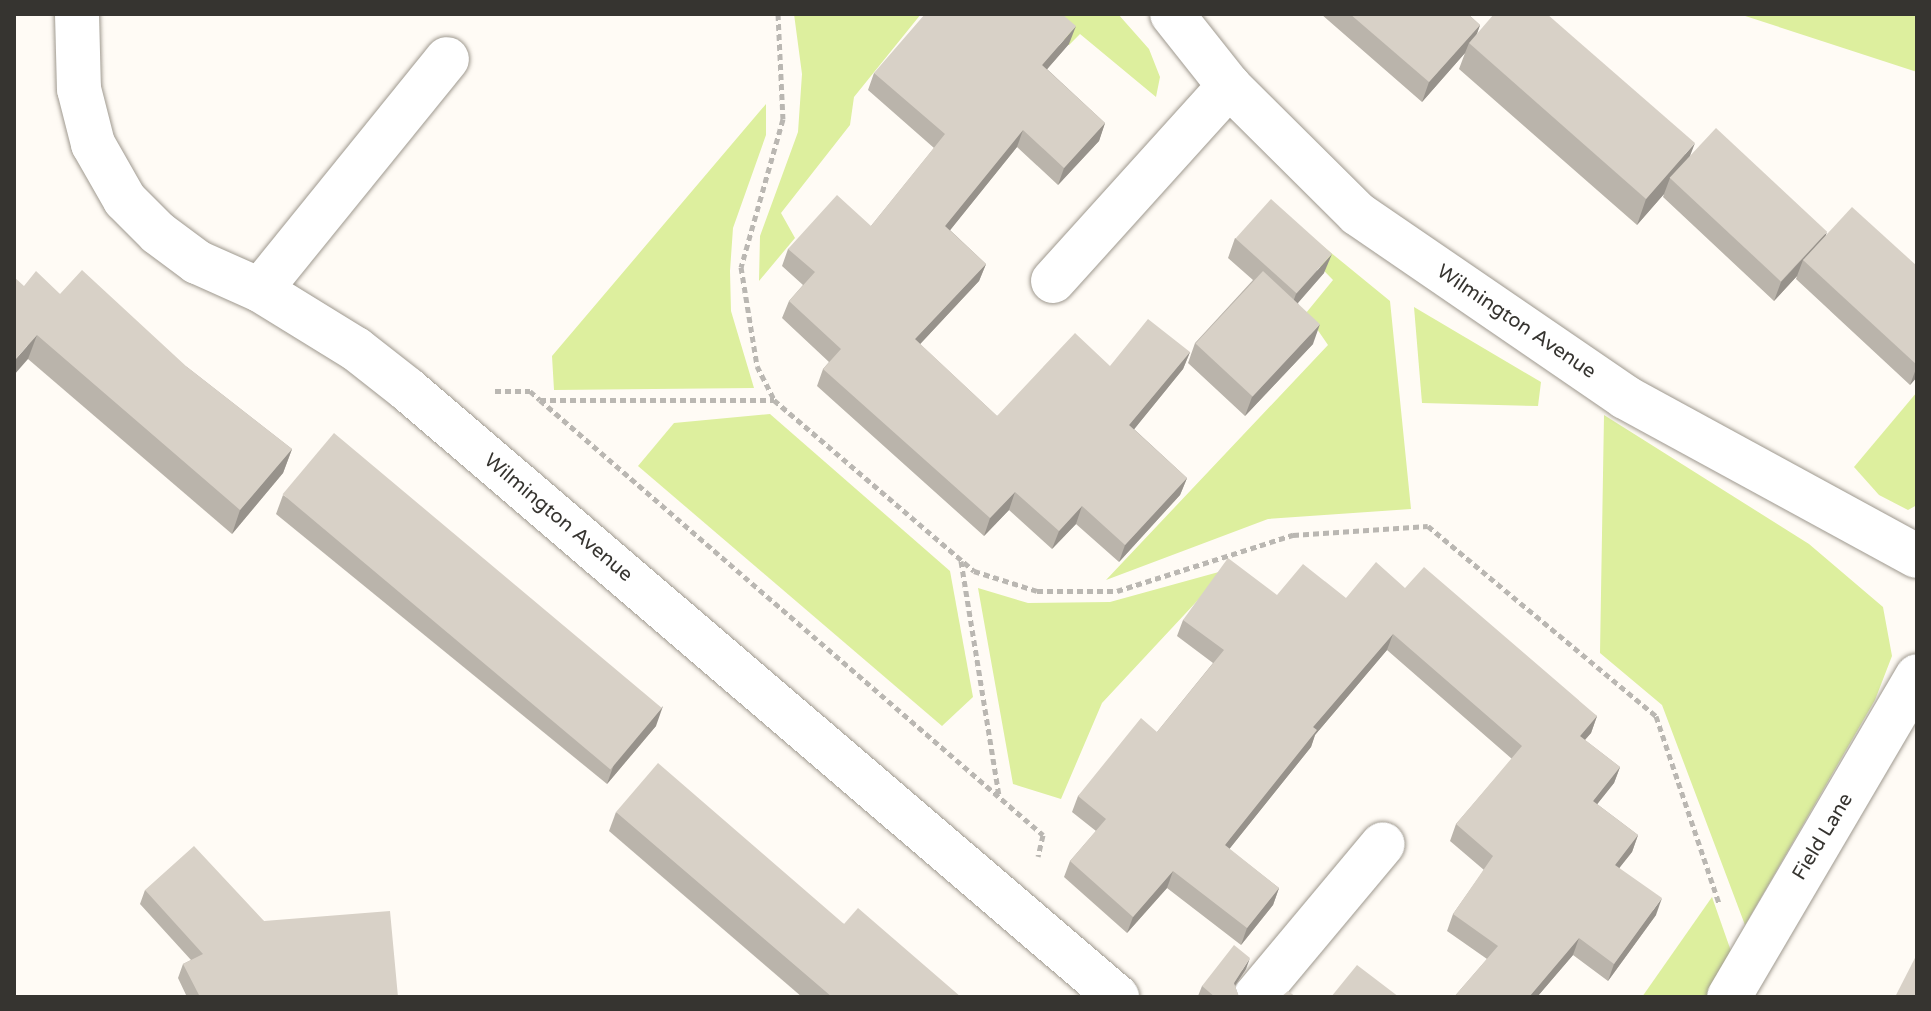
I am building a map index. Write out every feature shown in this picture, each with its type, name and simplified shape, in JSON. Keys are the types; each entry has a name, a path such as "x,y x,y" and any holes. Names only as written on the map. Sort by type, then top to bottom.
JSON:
{"street":[{"name":"Wilmington Avenue","path":"77,14 79,89 93,144 125,200 158,233 197,262 260,290 356,349 407,389 1117,997"},
{"name":"Wilmington Avenue","path":"1172,14 1229,86 1358,214 1625,397 1917,556"},
{"path":"260,290 447,59"},
{"path":"1053,281 1229,86"},
{"name":"Field Lane","path":"1736,984 1917,676"},
{"path":"1255,997 1383,844"}],"path":[{"path":"778,14 783,119 741,267 757,366 774,400 974,571 1037,591 1117,591 1293,535 1428,526 1656,716 1736,984"},
{"path":"407,389 530,391 1043,835 1024,915"},
{"path":"540,400 774,400"},
{"path":"961,560 1000,798"}],"green space":[{"path":"794,14 921,14 854,97 850,125 781,213 795,238 759,281 760,236 798,132 802,74"},
{"path":"1037,14 1118,14 1149,49 1160,77 1156,97 1080,34 1069,45"},
{"path":"1739,14 1917,14 1917,72"},
{"path":"766,104 766,135 733,228 730,271 731,311 754,388 554,390 552,356"},
{"path":"1297,225 1390,301 1411,509 1268,519 1106,580 1328,345 1306,313 1333,280 1288,234"},
{"path":"1414,307 1541,382 1538,406 1422,403"},
{"path":"1917,392 1917,505 1908,510 1879,495 1854,467"},
{"path":"770,414 950,571 973,697 942,726 638,466 674,423"},
{"path":"1604,415 1809,544 1883,607 1892,656 1875,700 1745,925 1662,705 1600,653"},
{"path":"1226,570 1102,703 1061,799 1013,784 978,588 1028,603 1110,602"},
{"path":"1712,897 1732,954 1708,997 1642,997"}],"building":[{"path":"925,14 1062,14 1076,26 1042,65 1105,123 1064,168 1023,130 945,226 986,264 915,339 997,416 1075,333 1110,366 1148,319 1190,352 1129,425 1187,478 1125,545 1082,506 1059,531 1015,492 990,518 823,369 841,349 789,301 815,272 788,249 837,195 871,226 945,134 874,73"},
{"path":"1350,14 1468,14 1480,25 1429,82"},
{"path":"1494,14 1547,14 1695,143 1646,199 1469,43"},
{"path":"1716,128 1827,232 1781,281 1670,178"},
{"path":"1271,199 1332,254 1296,293 1236,238"},
{"path":"1852,207 1917,266 1917,365 1803,260"},
{"path":"82,270 187,367 292,449 240,510 37,335 14,361 14,277 24,286 36,271 60,294"},
{"path":"1263,271 1320,324 1253,397 1195,343"},
{"path":"334,433 662,708 610,769 283,494"},
{"path":"1228,558 1277,595 1303,564 1346,598 1376,562 1405,588 1424,567 1597,716 1580,736 1620,767 1593,801 1638,835 1615,865 1662,898 1614,964 1579,938 1529,997 1454,997 1498,946 1453,914 1493,856 1456,824 1522,746 1393,634 1313,727 1317,730 1225,845 1279,888 1247,928 1173,871 1133,917 1070,861 1106,819 1078,796 1141,718 1157,732 1224,650 1183,620"},
{"path":"658,763 844,924 858,908 961,997 832,997 616,812"},
{"path":"194,846 264,921 390,911 398,997 200,997 183,964 203,954 145,890"},
{"path":"1234,945 1250,958 1234,983 1239,997 1215,997 1202,986"},
{"path":"1917,954 1917,997 1895,997"},
{"path":"1357,965 1399,997 1331,997"},
{"path":"1288,991 1296,997 1281,997"}]}
